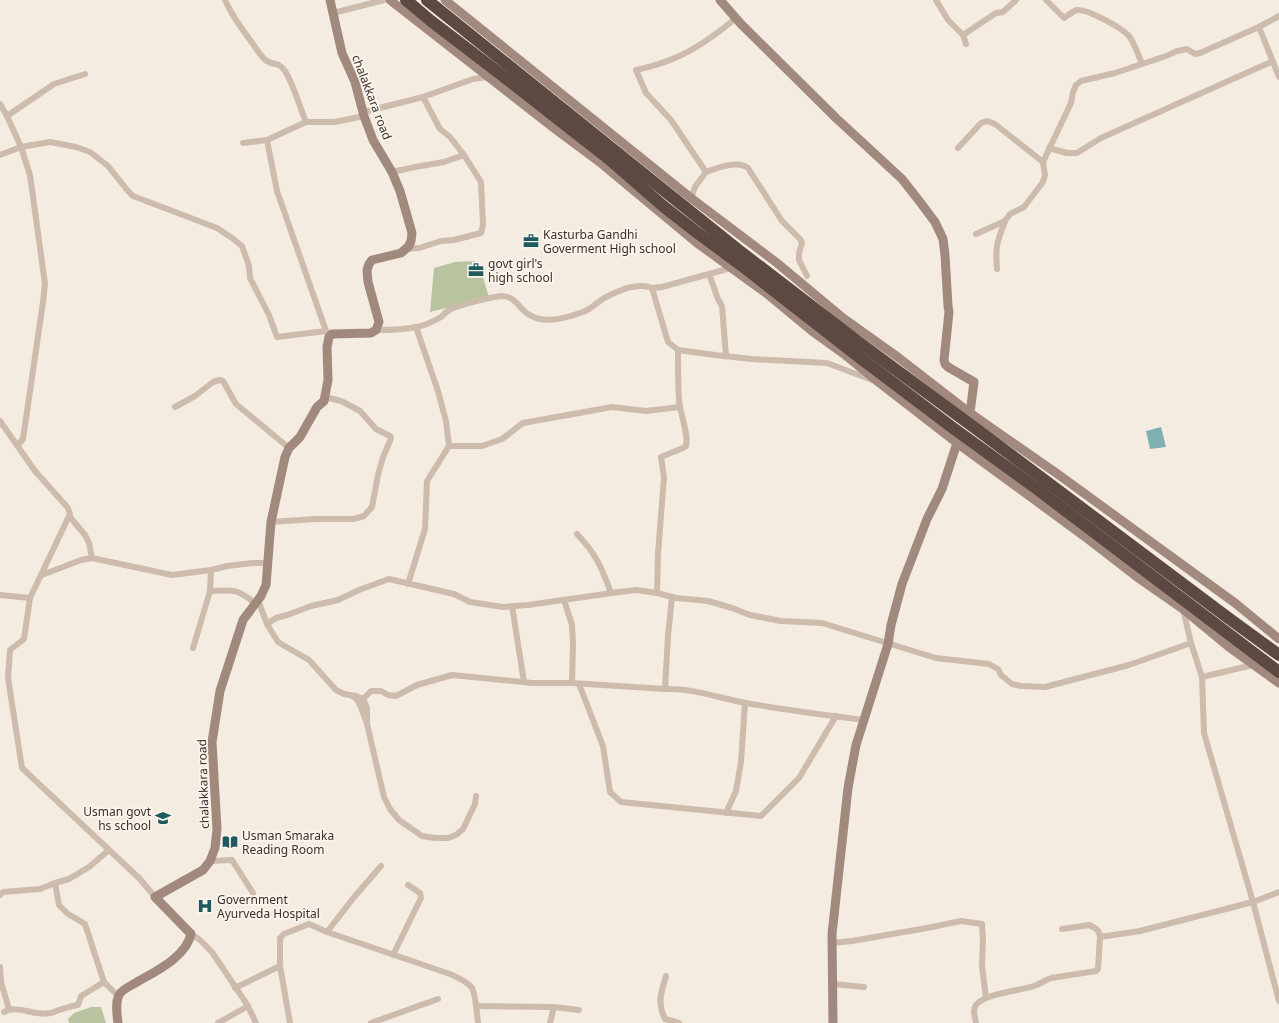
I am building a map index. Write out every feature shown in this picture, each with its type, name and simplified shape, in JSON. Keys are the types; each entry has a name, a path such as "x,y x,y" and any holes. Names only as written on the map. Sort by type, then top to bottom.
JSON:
{"highway":[{"path":"406,0 431,22 504,76 609,159 663,206 872,367 1037,489 1279,672"},
{"path":"428,0 737,249 857,341 980,431 1279,655"}],"main road":[{"name":"chalakkara road","path":"330,0 342,53 355,82 373,140 392,172 402,199 412,234 412,241 406,249"},
{"path":"390,0 487,77 602,164 697,243 766,293 957,443 1183,609 1229,647 1279,683"},
{"path":"445,0 691,198 777,263 843,318 899,358 970,413 1060,475 1235,603 1279,639"},
{"path":"720,0 736,18 836,118 902,179 935,222 943,239 949,312 944,360 948,367 974,382 970,413"},
{"path":"328,333 371,333 376,330 379,322 368,282 367,270 369,264 372,260 401,253 406,249"},
{"name":"chalakkara road","path":"155,897 203,870 210,861 215,848 217,829 212,742 220,691 243,620 266,585 271,522 285,457 289,448 300,437 317,407 324,401 328,380 328,333"},
{"path":"833,1023 832,943 834,918 848,788 856,745 888,644 890,625 902,584 927,519 942,489 957,443"},
{"path":"118,1023 117,1006 119,995 126,988 177,957 189,943 191,934 155,897"}],"street":[{"path":"226,0 231,14 259,52 268,62 279,64 285,71 297,94 306,122"},
{"path":"333,13 384,0"},
{"path":"936,0 948,20 963,35 966,44"},
{"path":"963,35 996,14 1003,12 1016,0"},
{"path":"1046,0 1064,18 1076,10 1084,11 1123,31 1130,37 1142,64"},
{"path":"997,269 997,240 1005,221 1010,214 1024,207 1042,182 1045,174 1043,162 1071,103 1076,85 1081,81 1115,73 1177,51 1187,49 1195,54 1200,53 1259,27 1279,16"},
{"path":"706,172 671,120 646,93 636,70 661,64 678,57 716,35 736,18"},
{"path":"1259,27 1279,77"},
{"path":"1049,148 1067,153 1077,153 1101,138 1273,61"},
{"path":"7,116 54,84 85,74"},
{"path":"243,143 267,140 306,122 335,122 423,98 473,79 487,77"},
{"path":"406,249 419,248 481,233 483,225 481,182 464,155 450,137 440,129 423,98"},
{"path":"0,104 21,148 30,175 45,284 23,439 18,445"},
{"path":"958,148 981,123 987,121 995,124 1043,162"},
{"path":"0,155 21,148 50,142 76,147 90,152 108,166 133,196 217,228 242,246 249,266 250,278 269,315 277,337 281,338 328,333 277,191 267,140"},
{"path":"392,172 444,162 464,155"},
{"path":"691,198 695,187 706,172 733,165 744,165 748,168 782,220 800,239 802,244 799,253 799,260 807,276"},
{"path":"976,234 1005,221"},
{"path":"376,330 416,327 440,317 451,309 493,297 503,296 512,299 527,313 537,319 546,320 566,318 586,311 606,297 631,286 640,285 652,288 662,287 731,268"},
{"path":"709,274 722,306 726,356"},
{"path":"652,288 668,342 678,350 778,361 827,364 877,381"},
{"path":"408,584 425,529 427,481 448,446 446,421 438,391 416,327"},
{"path":"657,593 658,554 664,477 661,457 686,446 688,441 680,407 678,350"},
{"path":"175,407 195,396 213,382 220,380 223,381 236,404 289,448"},
{"path":"271,522 315,519 354,519 364,516 372,507 378,475 383,457 391,438 390,436 376,429 360,411 341,401 329,398 324,401"},
{"path":"448,446 482,446 502,439 523,423 612,407 646,411 680,407"},
{"path":"0,421 35,471 68,508 70,517 85,535 89,543 92,558"},
{"path":"70,517 30,598 24,639 10,650 8,678 22,768 140,879 155,897"},
{"path":"577,534 597,558 611,593"},
{"path":"42,575 81,560 92,558 172,575 211,570 227,566 268,563"},
{"path":"193,648 210,591 211,570"},
{"path":"267,624 276,618 311,606 338,600 359,590 388,580 454,594 470,602 503,607 636,590 672,597 708,601 750,615 781,621 822,623 936,658 989,664 998,668 1001,675 1012,684 1021,686 1045,687 1128,666 1191,644"},
{"path":"210,591 233,590 241,592 256,602 278,642 309,660 336,690 344,694 363,699 367,708 367,724"},
{"path":"0,595 30,598"},
{"path":"665,690 672,597"},
{"path":"564,600 572,625 572,683"},
{"path":"512,606 524,682"},
{"path":"1183,609 1191,644 1202,677 1204,732 1276,976 1279,1001"},
{"path":"1202,677 1253,665"},
{"path":"363,699 371,691 381,691 388,695 396,696 417,685 452,675 524,682 572,683 665,690 678,689 696,691 745,703 864,720"},
{"path":"579,684 603,746 610,792 621,802 761,816 799,778 836,716"},
{"path":"352,696 356,698 360,704 367,724 383,793 390,808 399,820 422,836 435,838 456,835 463,829 475,804 476,796"},
{"path":"726,813 736,791 745,703"},
{"path":"0,895 3,892 40,889 69,879 89,868 109,850"},
{"path":"210,861 232,860 252,893"},
{"path":"328,932 355,896 381,866"},
{"path":"55,883 59,905 68,914 85,924 104,982 119,995"},
{"path":"393,955 420,898 420,893 408,885"},
{"path":"1100,937 1140,931 1253,902 1279,892"},
{"path":"832,943 912,931 961,921 982,924 982,966 986,998"},
{"path":"290,1023 280,966 280,938 284,934 309,924 461,979 472,987 478,1023"},
{"path":"976,1023 974,1011 975,1006 986,998 1035,986 1051,978 1096,971 1098,969 1100,933 1089,925 1062,929"},
{"path":"191,934 200,940 212,952 248,1006 256,1023"},
{"path":"235,988 280,966"},
{"path":"0,967 6,1010 15,1008 28,1012 50,1014 57,1010 78,1005 81,996 104,982"},
{"path":"666,976 659,1001 661,1011 665,1019 674,1020 679,1023"},
{"path":"833,984 864,987"},
{"path":"372,1023 438,999"},
{"path":"218,1023 248,1006"},
{"path":"476,1006 554,1007 579,1010"},
{"path":"550,1023 554,1007"}],"green space":[{"path":"475,261 480,268 489,297 430,312 434,268 455,262"},
{"path":"91,1007 101,1007 106,1023 69,1023 68,1019 74,1013"}],"water":[{"path":"1161,427 1166,447 1150,449 1146,431"}],"place":[{"name":"Kasturba Gandhi Goverment High school","path":"531,241"},
{"name":"govt girl's high school","path":"476,270"},
{"name":"Usman govt hs school","path":"163,818"},
{"name":"Usman Smaraka Reading Room","path":"230,842"},
{"name":"Government Ayurveda Hospital","path":"205,906"}]}
